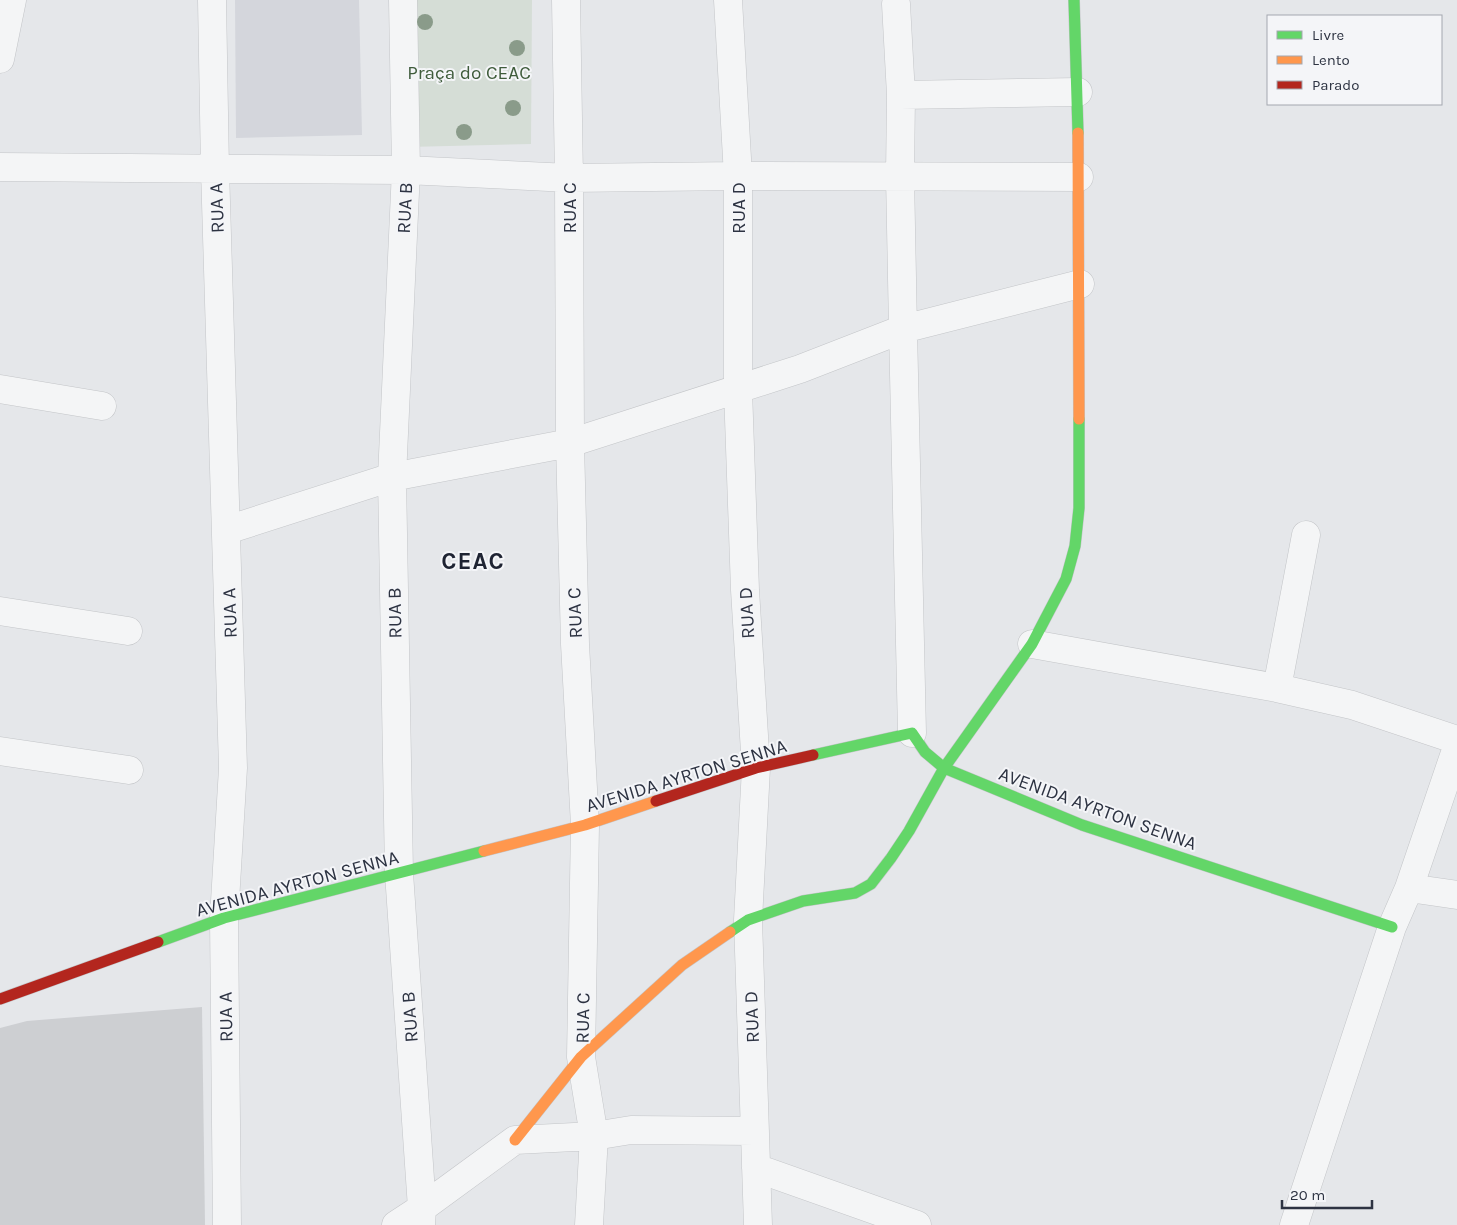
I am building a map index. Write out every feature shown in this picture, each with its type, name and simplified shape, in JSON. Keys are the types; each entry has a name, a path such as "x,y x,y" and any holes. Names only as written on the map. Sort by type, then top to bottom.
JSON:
{"street":[{"path":"0,58 12,0"},
{"name":"RUA A","path":"212,0 215,169 233,768 224,918 227,1225"},
{"name":"RUA B","path":"403,0 406,170 392,477 399,873 422,1217"},
{"name":"RUA C","path":"566,0 570,443 575,644 585,825 581,1057 594,1136 589,1225"},
{"name":"RUA D","path":"728,0 738,176 738,390 745,590 756,768 748,920 758,1225"},
{"path":"396,1225 422,1217 515,1140 581,1057 682,965 748,920 803,902 855,893 871,884 909,831 944,768 1032,644 1066,579 1075,546 1079,508 1079,177 1074,0"},
{"path":"896,4 902,95 900,176 912,733"},
{"path":"902,95 1078,92"},
{"path":"0,167 406,170 569,178 738,176 1079,177"},
{"path":"227,530 392,477 570,443 800,369 903,329 1080,284"},
{"path":"0,389 102,406"},
{"path":"1278,688 1306,535"},
{"path":"0,611 128,631"},
{"path":"1032,644 1278,688 1352,705 1457,740"},
{"name":"AVENIDA AYRTON SENNA","path":"0,999 224,918 585,825 756,768 912,733 925,752 944,768 1082,825 1392,928"},
{"path":"1294,1225 1392,928 1409,888 1457,747"},
{"path":"0,751 129,770"},
{"path":"1409,888 1457,895"},
{"path":"515,1140 594,1136 631,1130 754,1131"},
{"path":"756,1168 917,1225"}],"shaded area":[{"path":"235,0 359,0 362,135 236,138"}],"green space":[{"name":"Praça do CEAC","path":"404,0 532,0 531,144 408,147"}],"building":[{"path":"202,1007 205,1225 0,1225 0,1028 27,1021"}],"traffic: fast":[{"path":"1074,0 1078,133"},
{"path":"730,932 748,920 803,901 855,893 871,884 891,858 909,831 944,768 1032,644 1066,579 1075,546 1079,508 1079,419"},
{"path":"813,755 912,733 925,752 944,768 1082,825 1392,927"},
{"path":"158,942 224,918 484,851"}],"traffic: slow":[{"path":"1078,133 1079,419"},
{"path":"484,851 585,825 656,801"},
{"path":"515,1140 581,1057 682,965 730,932"}],"traffic: jam":[{"path":"656,801 756,768 813,755"},
{"path":"0,999 158,942"}],"district":[{"name":"CEAC","path":"473,561"}]}
